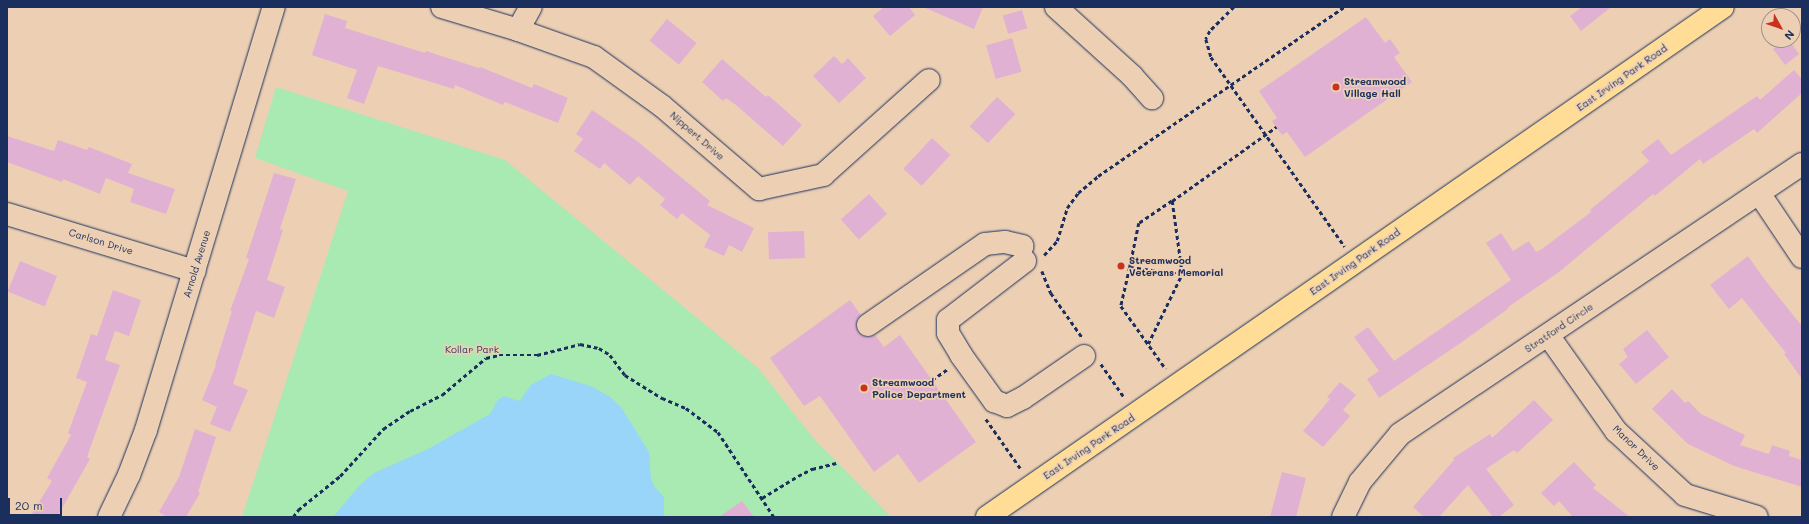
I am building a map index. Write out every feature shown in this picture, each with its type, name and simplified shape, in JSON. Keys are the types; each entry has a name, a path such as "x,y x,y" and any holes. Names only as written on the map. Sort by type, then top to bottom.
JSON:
{"main road":[{"name":"East Irving Park Road","path":"987,517 1724,7"}],"street":[{"name":"Arnold Avenue","path":"109,517 129,475 146,430 274,7"},
{"name":"Nippert Drive","path":"442,7 518,30 594,58 662,106 760,189 823,175 929,80"},
{"path":"518,30 531,7"},
{"path":"1056,7 1132,76 1152,98"},
{"name":"Stratford Circle","path":"1343,517 1360,482 1400,434 1802,164"},
{"path":"1760,193 1802,257"},
{"name":"Carlson Drive","path":"7,214 195,271"},
{"path":"868,325 985,244 1005,242 1033,259 948,320 948,334 994,401 1007,406 1023,398 1088,351"},
{"name":"Manor Drive","path":"1548,335 1616,431 1685,495 1757,517"}],"path":[{"path":"1234,7 1210,31 1206,39 1211,57 1355,262"},
{"path":"1136,414 1088,351 1051,293 1043,275 1033,259 1057,241 1067,208 1078,193 1098,176 1344,7"},
{"path":"1178,386 1121,306 1139,223 1276,127"},
{"path":"1148,344 1182,274 1172,201"},
{"path":"1130,267 1182,274"},
{"path":"293,517 298,510 340,476 382,429 410,411 442,394 486,358 499,355 537,355 580,344 599,348 610,355 625,375 662,398 686,408 718,432 774,517"},
{"path":"762,498 798,476 836,463"}],"green space":[{"name":"Kollar Park","path":"276,87 505,160 758,368 814,439 891,517 242,517 348,191 255,158"}],"water":[{"path":"551,374 593,387 610,397 621,407 649,452 651,478 654,486 664,497 664,517 333,517 359,486 374,473 428,449 490,414 498,400 504,396 518,401 531,385"}],"building":[{"path":"884,7 909,7 915,15 890,36 873,16"},
{"path":"923,7 983,7 974,29"},
{"path":"1582,7 1611,7 1581,31 1570,16"},
{"path":"1022,10 1027,28 1008,34 1003,16"},
{"path":"325,14 347,21 345,28 425,53 426,51 479,68 480,67 532,88 534,84 568,98 558,123 505,102 503,105 455,85 454,89 378,66 364,104 347,98 357,70 312,55"},
{"name":"Streamwood Village Hall","path":"1366,17 1385,43 1390,39 1400,53 1394,57 1412,82 1305,157 1287,132 1282,135 1276,127 1272,121 1277,118 1259,91"},
{"path":"667,19 697,43 679,65 649,41"},
{"path":"1012,38 1022,72 996,79 986,45"},
{"path":"1795,48 1799,54 1785,65 1773,49"},
{"path":"834,56 842,64 848,58 866,78 839,103 813,76"},
{"path":"722,59 766,97 768,95 802,125 783,146 736,105 726,98 723,101 702,82"},
{"path":"1794,70 1802,79 1802,93 1757,133 1754,129 1703,164 1700,159 1655,196 1653,194 1559,272 1508,307 1509,308 1462,342 1379,398 1367,379 1379,371 1354,337 1368,327 1394,361 1511,280 1486,243 1501,233 1513,251 1529,241 1536,252 1542,249 1591,212 1590,210 1649,161 1641,152 1658,139 1671,155 1757,96 1760,100"},
{"path":"997,97 1015,114 988,143 970,126"},
{"path":"592,110 637,141 710,201 707,205 754,228 742,252 729,245 724,256 704,247 710,235 682,213 677,219 660,205 665,199 638,176 630,185 604,163 600,169 574,151 583,139 576,134"},
{"path":"7,136 54,151 58,140 87,150 89,147 132,164 128,173 175,189 166,214 130,202 134,189 106,178 100,194 63,179 62,182 7,162"},
{"path":"932,138 950,155 922,186 903,169"},
{"path":"274,173 296,179 280,229 283,230 267,280 285,287 274,318 256,311 233,384 248,390 230,432 210,424 217,407 202,400 216,365 232,311 230,311 249,259 246,258"},
{"path":"869,194 887,214 859,239 841,219"},
{"path":"804,231 805,258 769,259 768,232"},
{"path":"1748,256 1802,326 1802,379 1784,354 1786,353 1742,298 1729,309 1710,285"},
{"path":"20,261 57,276 45,307 8,292"},
{"path":"113,290 141,300 129,336 115,331 105,360 120,365 87,457 90,459 57,517 30,517 52,481 47,478 71,435 68,433 87,382 76,378 91,334 97,336"},
{"name":"Streamwood Police Department","path":"850,300 861,315 857,319 856,326 858,332 862,336 869,337 875,335 884,347 900,335 976,442 919,483 898,454 874,472 820,396 804,406 770,358"},
{"path":"1647,330 1669,357 1636,384 1619,364 1628,357 1623,349"},
{"path":"1340,382 1356,395 1343,410 1350,416 1323,447 1303,431 1330,399 1327,397"},
{"path":"1672,389 1685,403 1688,401 1701,414 1745,435 1740,445 1769,454 1772,445 1790,451 1789,456 1802,460 1802,487 1734,466 1688,444 1652,409"},
{"path":"1534,400 1553,420 1517,453 1514,450 1486,469 1514,505 1499,517 1493,517 1468,485 1439,517 1424,517 1413,507 1454,460 1453,458 1490,434 1492,438"},
{"path":"195,429 216,437 198,492 200,493 186,517 167,517 159,512 179,477"},
{"path":"1574,462 1596,485 1593,488 1630,517 1573,517 1559,501 1554,506 1541,493"},
{"path":"1282,472 1306,478 1296,517 1270,517"},
{"path":"742,501 754,517 719,517"}],"place":[{"name":"Streamwood Village Hall","path":"1336,87"},
{"name":"Streamwood Veterans Memorial","path":"1121,266"},
{"name":"Streamwood Police Department","path":"864,388"}]}
